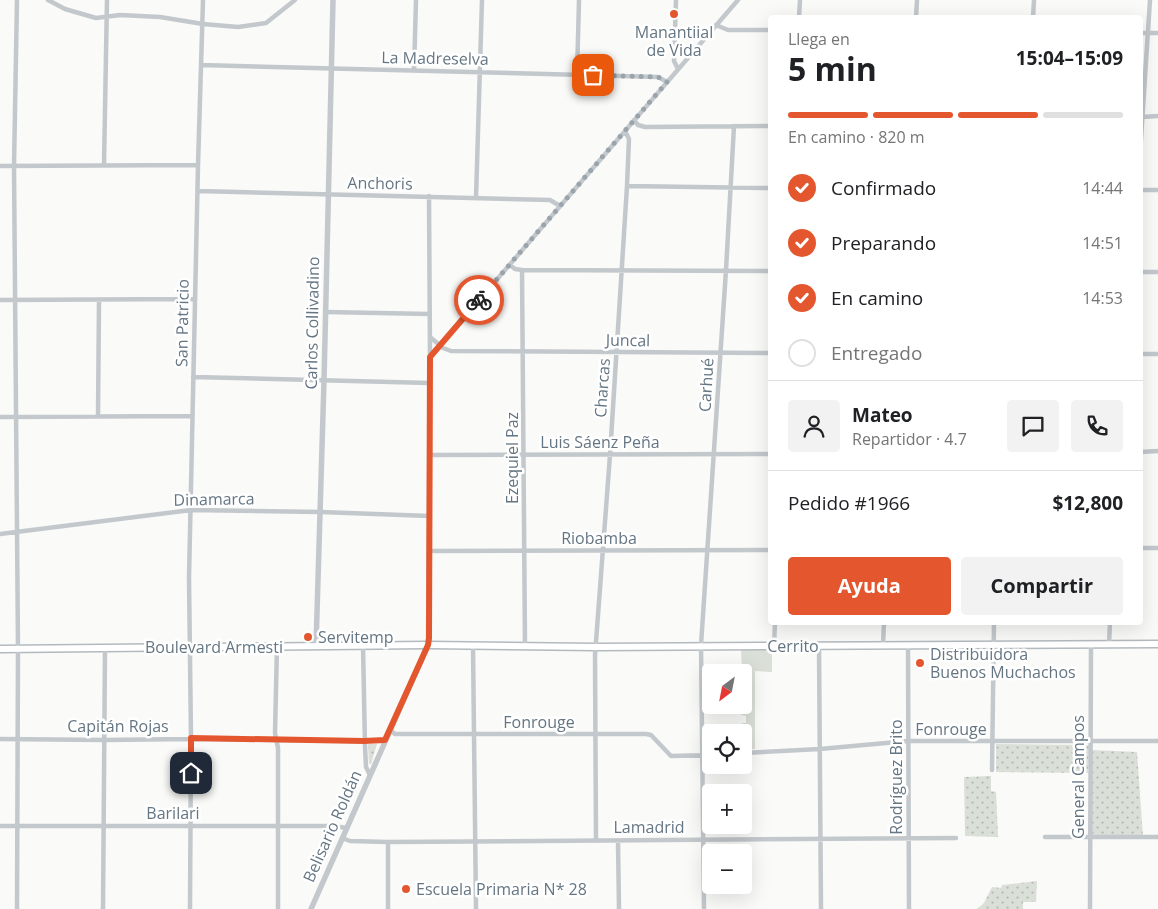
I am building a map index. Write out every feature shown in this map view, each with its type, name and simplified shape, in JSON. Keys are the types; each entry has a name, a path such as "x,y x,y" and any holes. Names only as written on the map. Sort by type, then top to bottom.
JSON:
{"main road":[{"name":"Cerrito","path":"428,645 819,646 1158,644"},
{"name":"Boulevard Armesti","path":"0,650 428,645"}],"street":[{"path":"17,0 14,166 18,649 17,909"},
{"path":"48,0 81,15 96,18 120,15 160,17 238,27 266,23 295,0"},
{"path":"104,165 107,0"},
{"name":"San Patricio","path":"190,909 191,738 189,647 192,416 203,0"},
{"name":"Carlos Collivadino","path":"316,646 326,312 332,0"},
{"path":"414,71 416,0"},
{"path":"476,198 482,0"},
{"path":"577,75 579,0"},
{"path":"676,0 674,60 678,69"},
{"path":"430,357 738,0"},
{"path":"799,15 800,0"},
{"path":"916,15 917,0"},
{"path":"1033,15 1034,0"},
{"path":"1143,103 1150,0"},
{"path":"716,26 728,30 768,30"},
{"path":"1143,33 1158,33"},
{"name":"La Madreselva","path":"201,66 658,77 667,82"},
{"path":"1143,117 1158,116"},
{"path":"634,120 638,125 645,127 768,126"},
{"name":"Carhué","path":"702,724 701,645 734,126"},
{"name":"Charcas","path":"596,840 596,646 627,186 628,139 624,131"},
{"path":"0,166 198,165"},
{"path":"627,186 768,188"},
{"name":"Anchoris","path":"198,190 550,200 560,206"},
{"path":"1143,190 1158,190"},
{"path":"428,645 430,455 429,196"},
{"path":"510,265 515,269 522,270 768,271"},
{"name":"Ezequiel Paz","path":"522,270 525,646"},
{"path":"1143,272 1158,272"},
{"path":"0,300 195,299"},
{"path":"98,416 99,300"},
{"path":"326,312 430,314"},
{"path":"430,337 440,346"},
{"name":"Juncal","path":"440,346 451,351 768,353"},
{"path":"1143,354 1158,354"},
{"path":"193,377 430,383"},
{"path":"0,417 192,416"},
{"path":"1143,452 1158,452"},
{"name":"Luis Sáenz Peña","path":"430,455 768,454"},
{"name":"Dinamarca","path":"0,534 191,510 429,516"},
{"path":"1143,548 1158,548"},
{"name":"Riobamba","path":"429,551 768,550"},
{"path":"774,646 775,625"},
{"path":"883,645 884,625"},
{"path":"992,770 994,625"},
{"path":"1109,644 1110,625"},
{"name":"General Campos","path":"1090,909 1091,644"},
{"name":"Belisario Roldán","path":"311,909 428,645"},
{"name":"Rodríguez Brito","path":"908,645 910,909"},
{"path":"277,646 275,733 277,740 278,909"},
{"path":"364,646 364,741 366,767 370,775"},
{"path":"473,646 476,909"},
{"path":"819,646 822,909"},
{"path":"103,909 104,648"},
{"name":"Fonrouge","path":"390,730 395,734 646,734 651,735 671,756 702,755"},
{"name":"Capitán Rojas","path":"0,738 385,740"},
{"name":"Fonrouge","path":"752,753 908,741 1158,741"},
{"name":"Carhué","path":"703,774 704,909"},
{"name":"Barilari","path":"0,826 333,826 347,828"},
{"path":"1046,837 1158,837"},
{"name":"Lamadrid","path":"342,838 350,842 388,842 956,838"},
{"path":"618,841 619,909"},
{"path":"388,842 388,909"}],"shaded area":[{"path":"741,649 772,649 772,672 755,671 755,749 752,749 752,724 742,724 746,723 746,716 741,715 752,714 752,664 742,664"},
{"path":"368,744 377,744 371,764 369,764"},
{"path":"996,744 1089,745 1088,773 996,772"},
{"path":"1091,750 1137,752 1143,837 1091,837"},
{"path":"991,776 991,791 996,792 998,837 965,836 964,777"},
{"path":"1037,881 1036,902 1023,902 1023,909 977,909 984,903 992,887 1001,888 1002,885"}],"way so far":[{"path":"479,300 667,82 658,77 593,75"}],"place":[{"name":"Manantiial de Vida","path":"674,14"},
{"name":"Servitemp","path":"308,637"},
{"name":"Distribuidora Buenos Muchachos","path":"920,663"},
{"name":"Escuela Primaria N* 28","path":"406,889"}],"route":[{"path":"191,773 191,738 385,740 428,645 429,638 430,357 479,300"}]}
